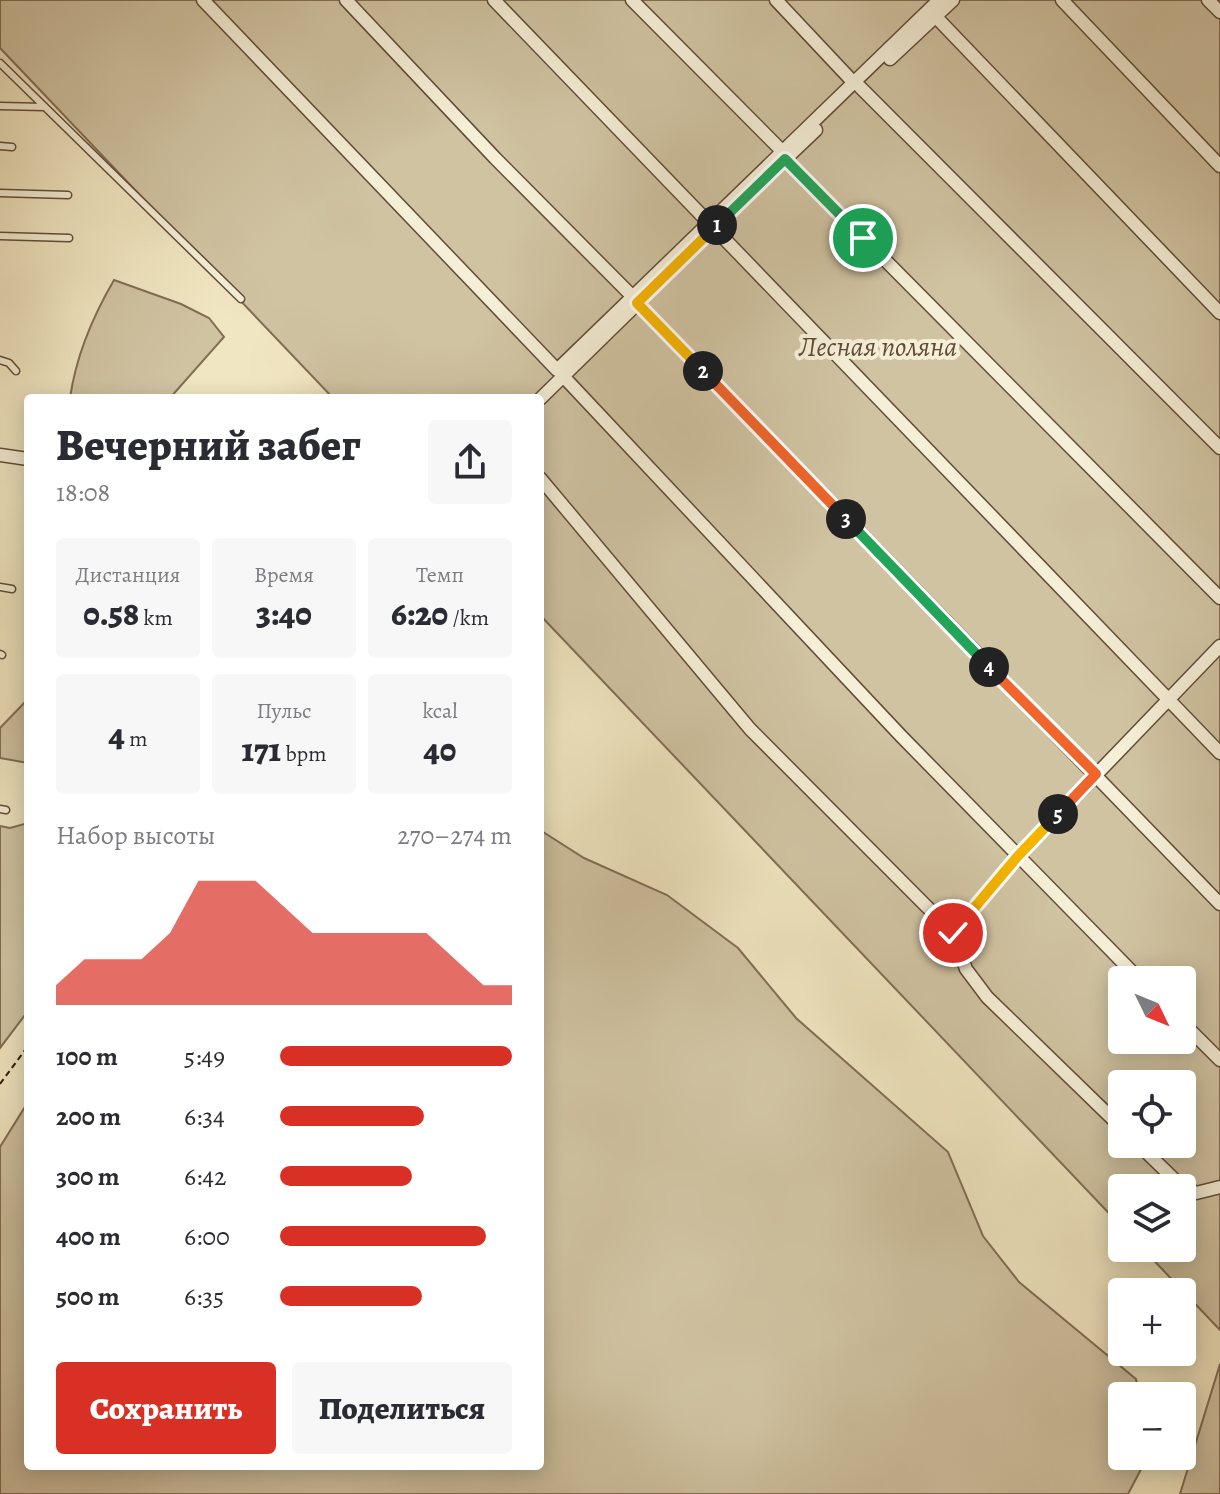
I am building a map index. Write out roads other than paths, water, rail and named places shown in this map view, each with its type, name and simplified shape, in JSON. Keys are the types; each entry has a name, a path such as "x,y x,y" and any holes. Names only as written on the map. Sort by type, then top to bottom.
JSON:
{"street":[{"path":"203,0 557,370 635,300"},
{"path":"346,0 495,158 1220,904"},
{"path":"494,0 1220,753"},
{"path":"632,0 1220,598"},
{"path":"776,0 1220,448"},
{"path":"919,0 1220,313"},
{"path":"932,14 939,0"},
{"path":"544,395 635,300 783,155 932,14 953,0"},
{"path":"1062,0 1220,166"},
{"path":"1208,0 1220,12"},
{"path":"563,376 890,725 1126,966"},
{"path":"0,455 24,458"},
{"path":"544,483 750,729 953,933 966,969 987,997 1108,1114"},
{"path":"953,933 1018,856 1220,646"},
{"path":"1196,1036 1220,1060"},
{"path":"1152,1158 1179,1184 1196,1193 1220,1187"}],"lane":[{"path":"0,63 241,299"},
{"path":"0,106 45,107"},
{"path":"0,146 12,147"},
{"path":"0,193 68,195"},
{"path":"0,236 69,238"},
{"path":"0,360 9,363 16,371"},
{"path":"0,587 12,589"}],"park label":[{"name":"Лесная поляна","path":"878,346"}]}
